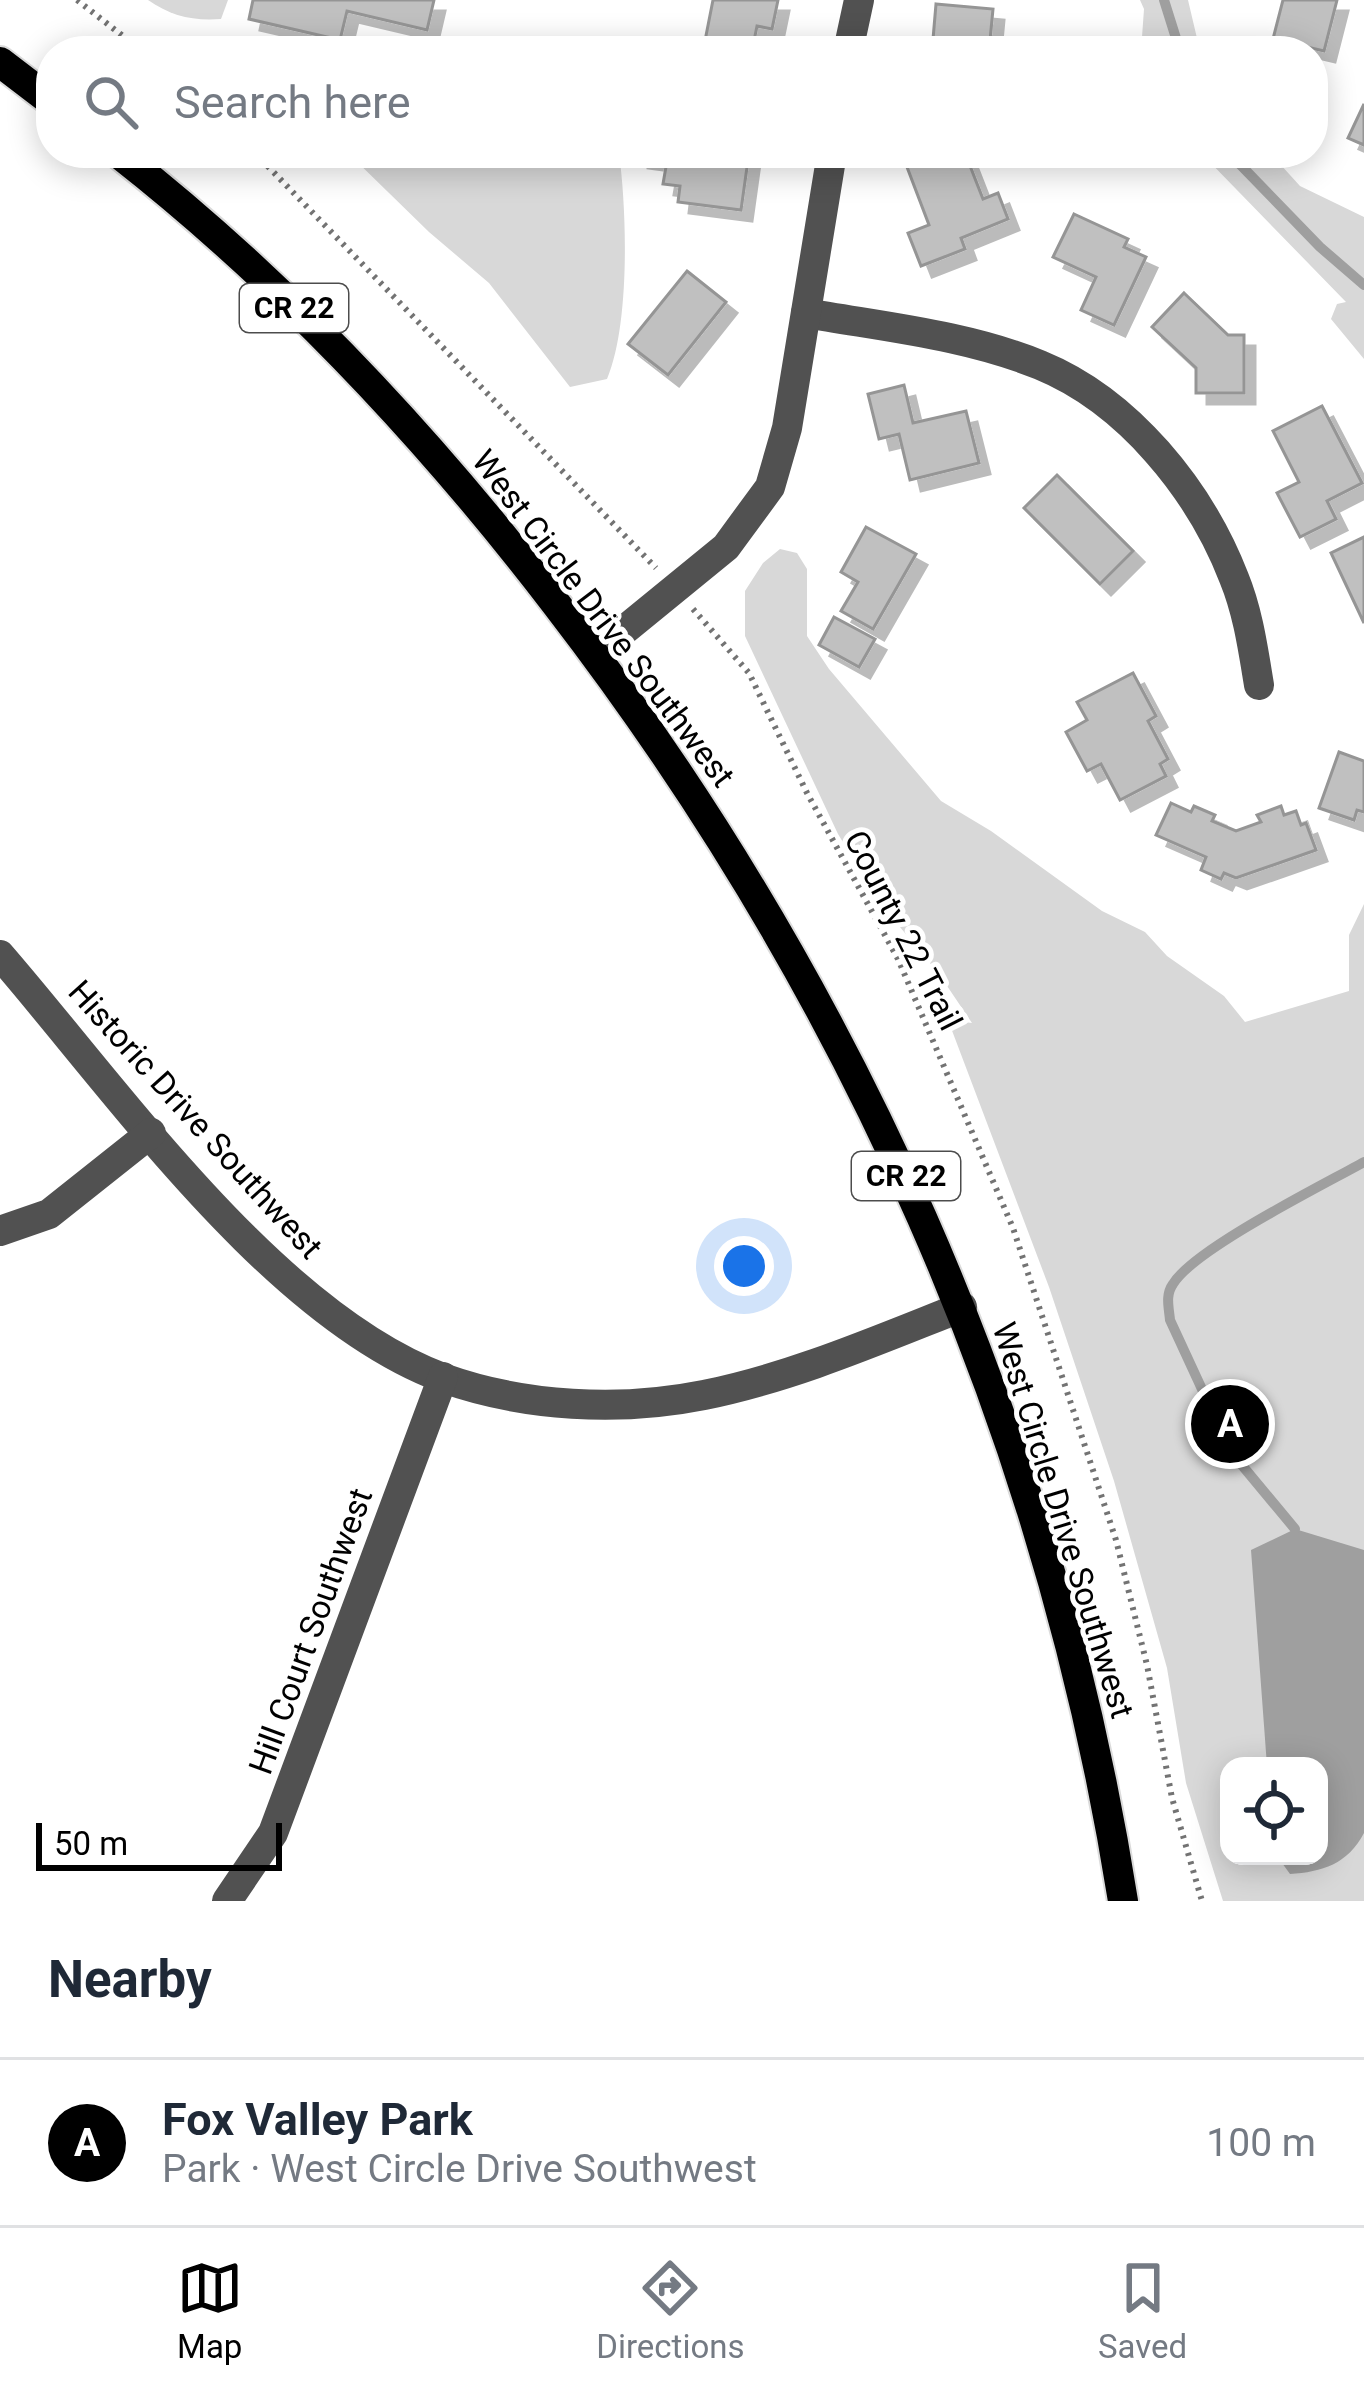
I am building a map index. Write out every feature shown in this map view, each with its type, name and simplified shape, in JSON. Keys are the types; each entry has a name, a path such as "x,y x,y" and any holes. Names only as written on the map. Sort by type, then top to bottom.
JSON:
{"main road":[{"path":"0,62 36,90"},
{"name":"West Circle Drive Southwest","path":"136,168 362,375 499,529 703,806 806,978 874,1109 962,1307 994,1395 1045,1558 1103,1785 1123,1901"}],"street":[{"path":"851,36 859,0"},
{"path":"595,654 726,547 770,487 787,428 830,168"},
{"path":"806,313 997,350 1040,364 1096,395 1149,446 1209,525 1242,598 1259,685"},
{"name":"Historic Drive Southwest","path":"0,955 151,1133 294,1284 389,1351 443,1377 543,1400 586,1404 704,1395 823,1361 962,1307"},
{"path":"0,1231 49,1214 151,1133"},
{"name":"Hill Court Southwest","path":"227,1901 273,1833 443,1377"}],"path":[{"path":"77,0 123,36"},
{"name":"County 22 Trail","path":"270,168 677,590 749,673 898,959 1013,1228 1116,1540 1147,1665 1172,1798 1202,1901"}],"shaded area":[{"path":"148,0 228,0 221,19 210,19 174,14"},
{"path":"1140,0 1188,0 1196,36 1142,36"},
{"path":"363,168 620,168 623,299 607,379 570,387 489,283"},
{"path":"1216,168 1284,168 1300,186 1364,217 1364,359 1331,319 1337,304 1346,302"},
{"path":"780,549 797,553 807,569 807,636 829,669 941,801 1102,911 1145,932 1167,956 1224,996 1245,1022 1349,991 1349,935 1364,904 1364,1901 1223,1901 1186,1783 1167,1668 1114,1481 1049,1287 948,1020 972,1023 939,974 880,903 838,834 745,636 745,591 763,563"},
{"path":"1295,1529 1364,1550 1364,1833 1350,1852 1333,1864 1313,1871 1290,1874 1284,1865 1328,1865 1328,1757 1266,1757 1251,1550"}],"building":[{"path":"253,0 434,0 427,30 347,11 341,36 249,19"},
{"path":"713,0 778,0 772,29 757,26 755,36 706,36"},
{"path":"1283,0 1337,0 1328,36 1274,36"},
{"path":"936,4 993,9 990,36 933,36"},
{"path":"1364,104 1364,145 1348,138"},
{"path":"666,168 747,168 741,210 678,202 680,186 663,184"},
{"path":"907,168 971,168 983,199 998,193 1008,219 961,238 965,249 921,266 908,233 929,225"},
{"path":"1074,214 1128,239 1124,247 1146,257 1114,325 1081,310 1096,277 1053,257"},
{"path":"687,271 726,302 668,375 628,344"},
{"path":"1184,293 1228,335 1244,335 1244,393 1196,393 1196,368 1152,327"},
{"path":"904,385 913,423 966,411 979,463 910,480 899,434 879,439 868,394"},
{"path":"1322,406 1362,483 1327,501 1336,519 1300,537 1277,493 1299,482 1273,431"},
{"path":"1057,475 1133,551 1100,584 1024,508"},
{"path":"866,527 916,554 873,629 841,611 858,582 841,572"},
{"path":"1364,537 1364,623 1331,553"},
{"path":"834,617 875,639 859,667 819,645"},
{"path":"1133,673 1156,716 1148,721 1168,759 1160,764 1166,776 1120,800 1101,764 1087,771 1066,732 1087,720 1077,702"},
{"path":"1339,752 1364,761 1364,812 1357,810 1354,820 1319,808"},
{"path":"1171,803 1215,815 1212,821 1236,831 1261,822 1257,815 1281,806 1284,815 1296,811 1301,825 1306,823 1316,850 1236,878 1224,873 1221,879 1201,870 1206,857 1156,835"}],"waterway":[{"path":"1164,0 1175,36"},
{"path":"1244,168 1364,285"},
{"path":"1295,1529 1231,1452 1170,1320 1169,1293 1206,1253 1364,1162"}],"place":[{"name":"Fox Valley Park","path":"1230,1424"}]}
